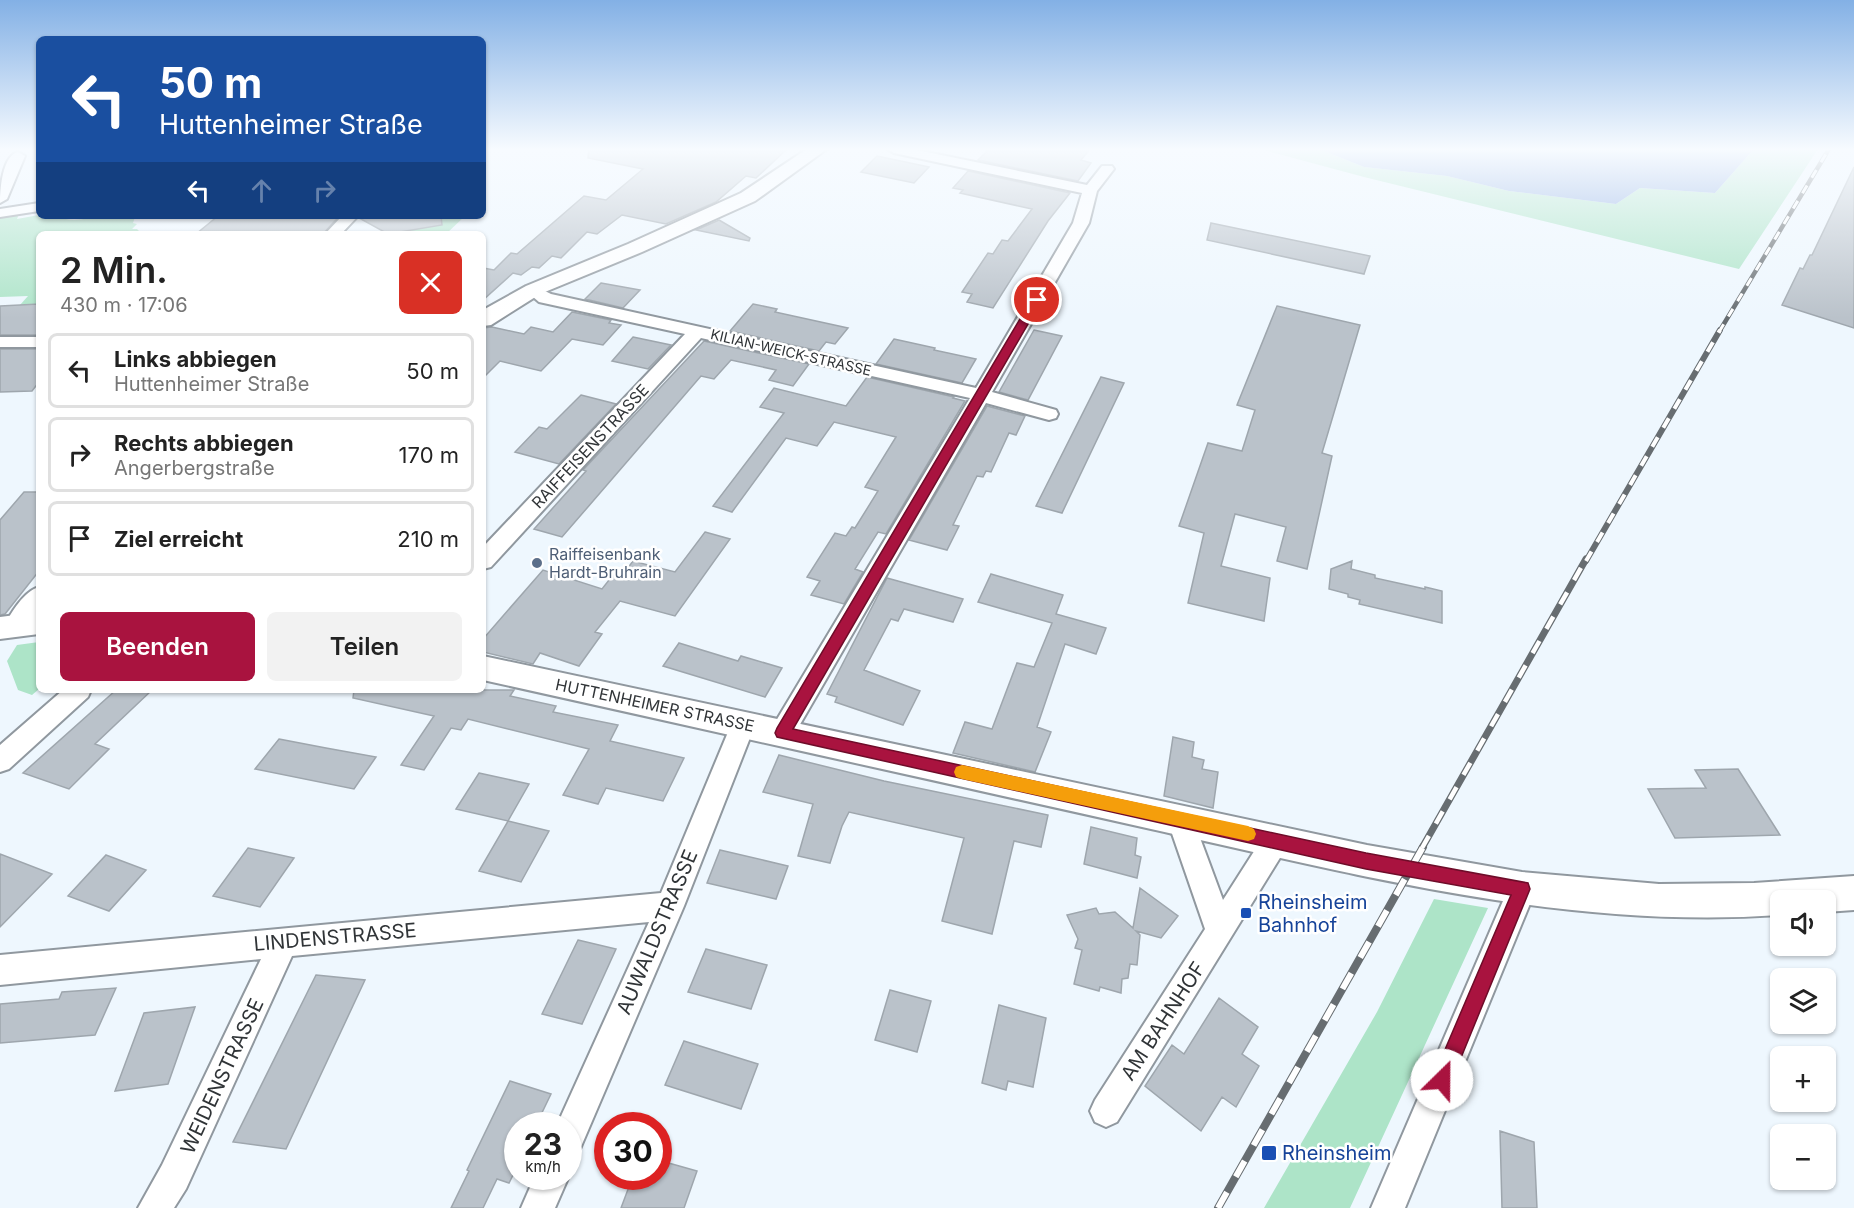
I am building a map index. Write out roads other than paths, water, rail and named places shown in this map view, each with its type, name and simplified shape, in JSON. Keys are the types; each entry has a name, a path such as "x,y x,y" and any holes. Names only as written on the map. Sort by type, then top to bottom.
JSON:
{"street":[{"path":"486,318 533,290 733,205"},
{"path":"782,733 810,690 1081,223 1086,205"},
{"path":"0,213 36,207"},
{"path":"336,231 347,219"},
{"name":"KILIAN-WEICK-STRASSE","path":"533,290 545,298 980,395 1049,414"},
{"name":"RAIFFEISENSTRASSE","path":"486,558 698,331"},
{"path":"0,342 36,342"},
{"path":"18,626 36,599"},
{"name":"HUTTENHEIMER STRASSE","path":"486,669 1400,868 1522,889 1659,901 1754,900 1854,893"},
{"path":"0,761 77,693"},
{"name":"AUWALDSTRASSE","path":"579,1112 669,906 743,725"},
{"path":"1180,819 1220,931"},
{"name":"AM BAHNHOF","path":"1106,1111 1277,840"},
{"path":"1388,1208 1522,889"},
{"name":"LINDENSTRASSE","path":"0,970 669,906"},
{"name":"WEIDENSTRASSE","path":"155,1208 174,1177 284,942"},
{"path":"538,1208 546,1190"}],"railway":[{"path":"1719,332 1795,205"},
{"path":"1586,561 1720,330"},
{"path":"1422,848 1586,559"},
{"path":"1218,1208 1423,847"}],"place":[{"name":"Raiffeisenbank Hardt-Bruhrain","path":"537,563"},
{"name":"Rheinsheim Bahnhof","path":"1246,913"},
{"name":"Rheinsheim","path":"1269,1153"}]}
